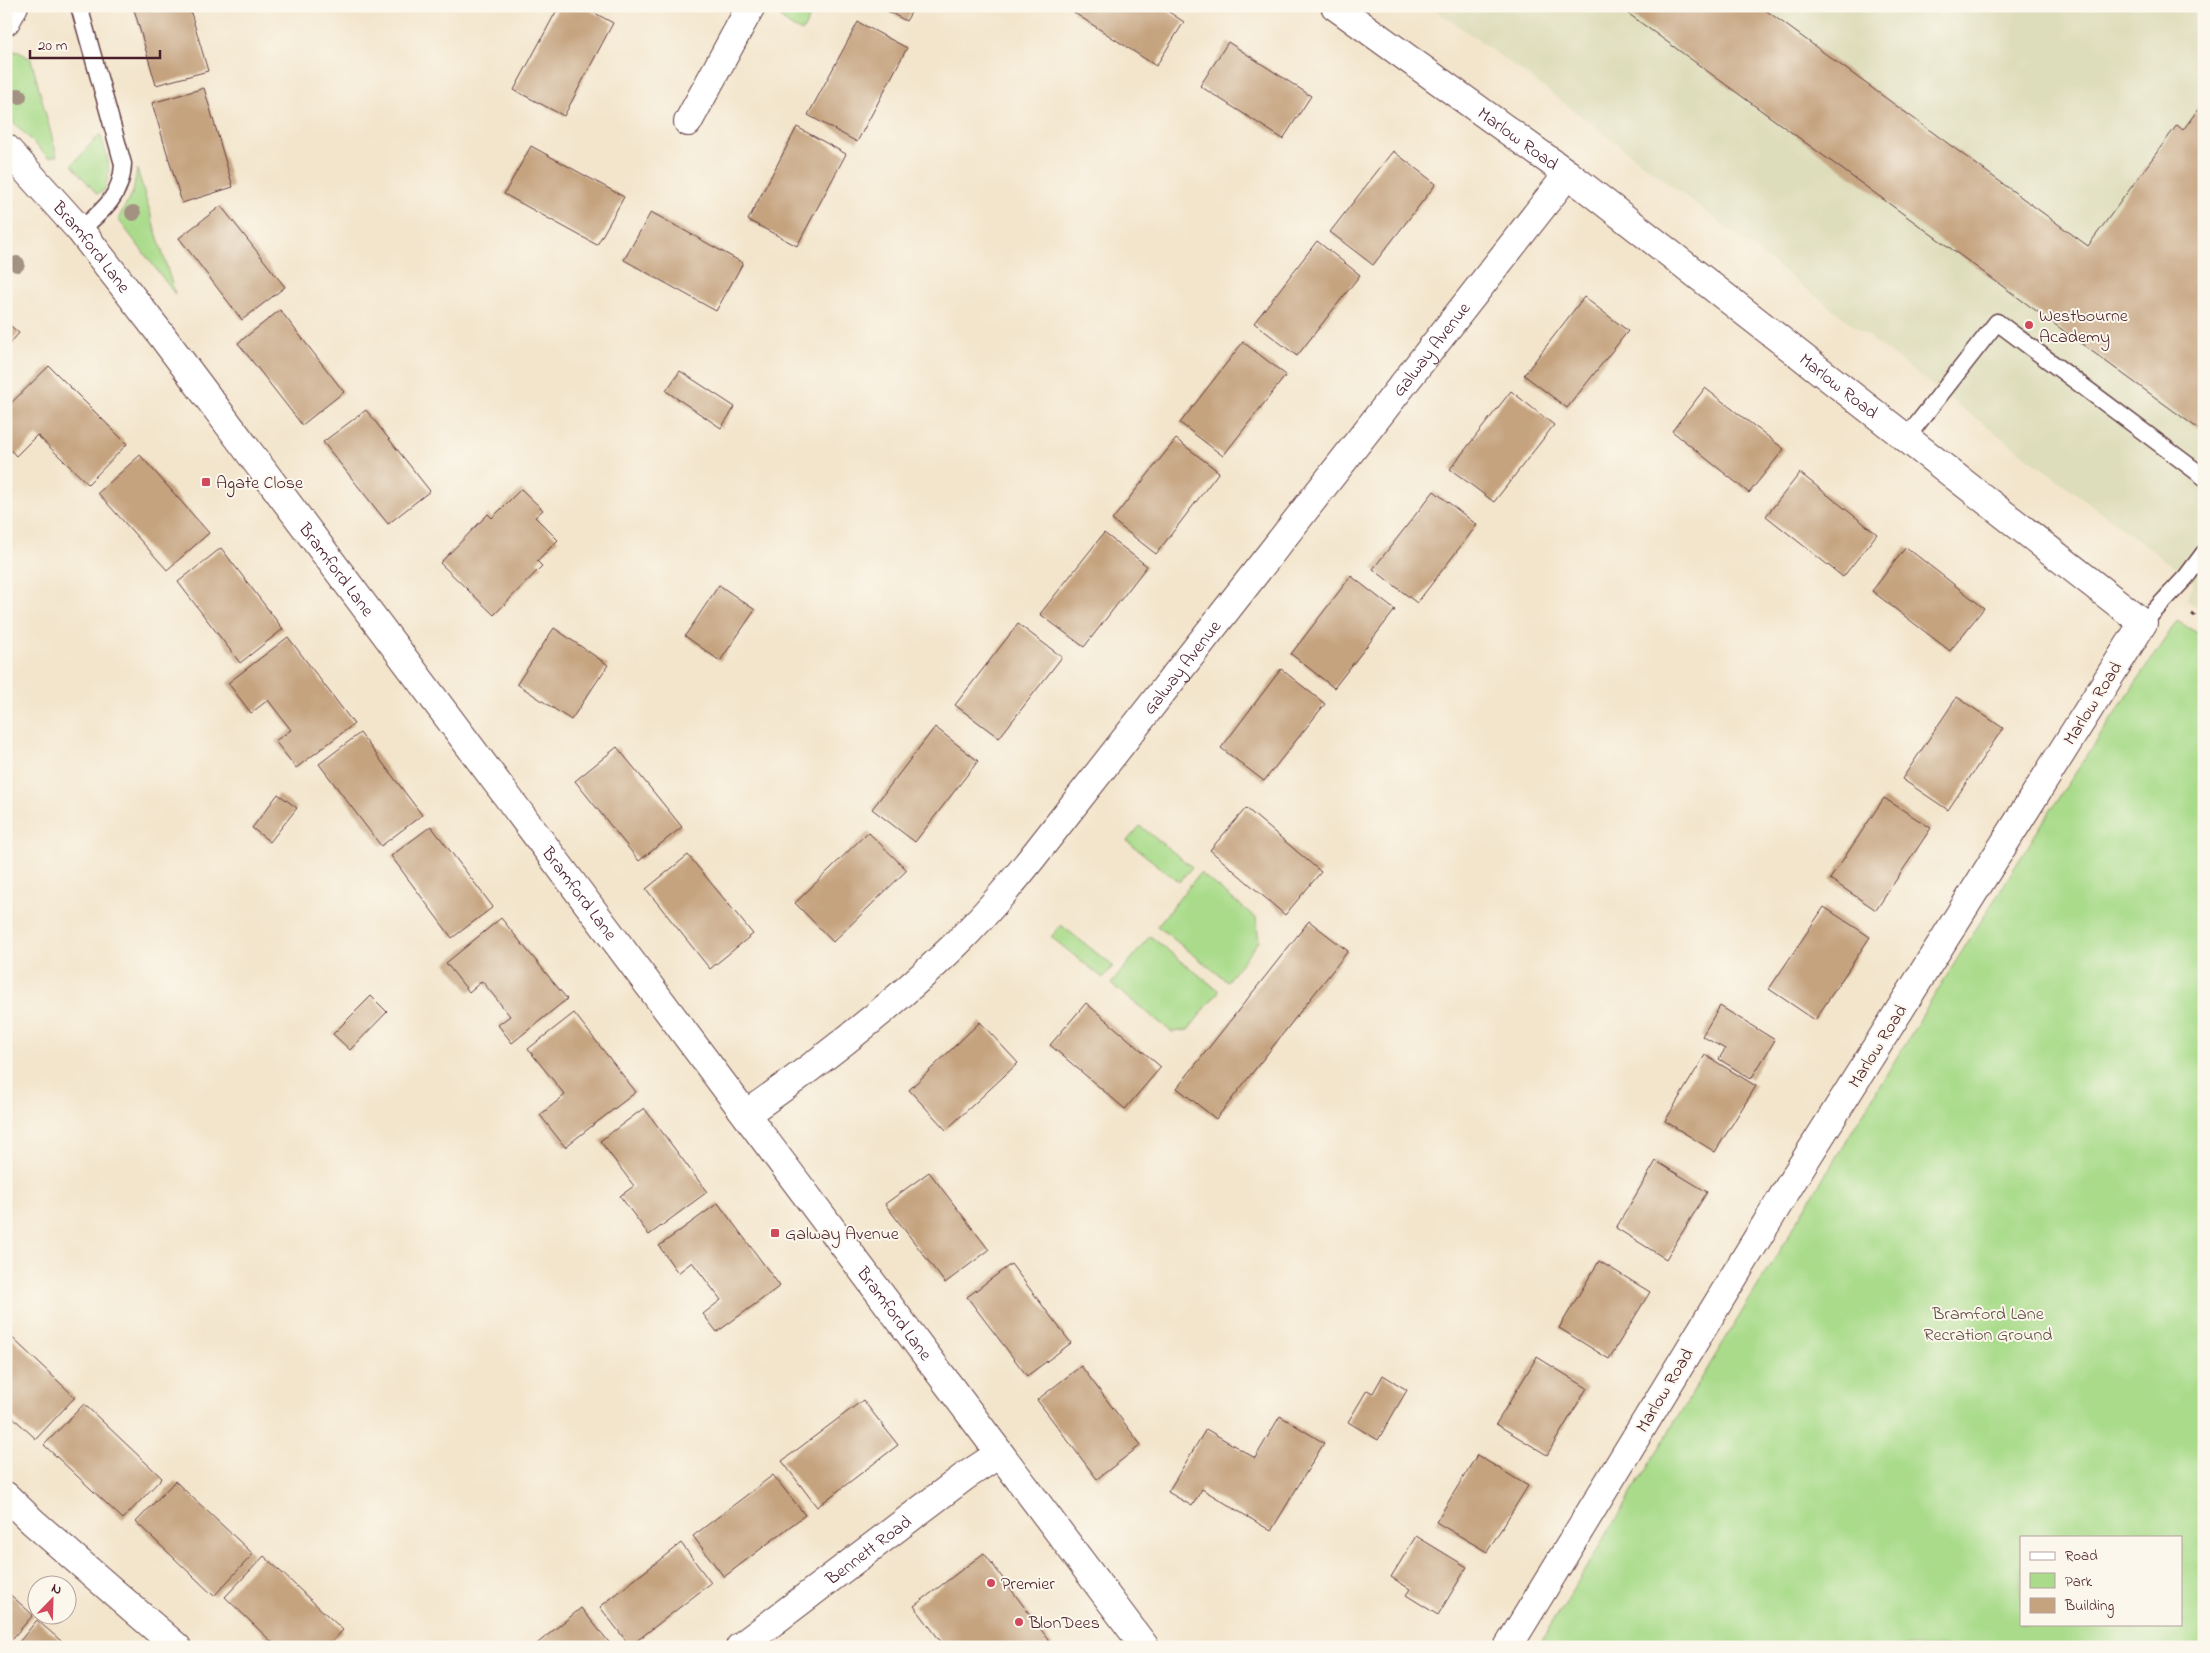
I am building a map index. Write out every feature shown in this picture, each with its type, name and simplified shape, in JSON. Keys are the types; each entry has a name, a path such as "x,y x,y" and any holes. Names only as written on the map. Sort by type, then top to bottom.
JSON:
{"street":[{"path":"6,21 14,6"},
{"path":"688,122 751,6"},
{"name":"Marlow Road","path":"1335,6 1568,174 2143,623 1804,1161 1508,1647"},
{"name":"Bramford Lane","path":"8,152 80,230 159,332 1145,1647"},
{"name":"Galway Avenue","path":"746,1114 869,1022 953,947 992,907 1568,174"},
{"name":"Bennett Road","path":"740,1647 948,1489 999,1454"},
{"path":"6,1496 33,1522 177,1647"}],"lane":[{"path":"79,6 123,164 119,185 112,201 80,230"},
{"path":"1907,437 1997,322 2204,477"},
{"path":"2143,623 2186,577 2204,553"}],"shaded area":[{"name":"Westbourne Academy","path":"1430,6 2204,6 2204,611 2186,600 2194,582 1942,393 1534,80"}],"green space":[{"path":"776,6 816,6 802,32 782,19"},
{"path":"8,50 19,52 31,59 57,156 48,157 14,123 6,112 6,54"},
{"path":"100,134 109,169 104,191 97,194 72,165"},
{"path":"137,169 175,294 118,219 133,192"},
{"name":"Bramford Lane Recration Ground","path":"2177,621 2204,637 2204,1647 1538,1647 1936,993 2050,811"},
{"path":"1140,826 1192,867 1179,882 1127,841"},
{"path":"1200,873 1256,918 1259,941 1227,981 1157,926"},
{"path":"1061,925 1113,966 1103,978 1051,937"},
{"path":"1150,936 1219,991 1188,1030 1172,1032 1111,984"}],"building":[{"path":"133,6 189,6 208,71 156,85"},
{"path":"559,6 582,6 613,23 564,116 514,90"},
{"path":"878,6 915,6 906,21"},
{"path":"1077,6 1160,6 1184,22 1156,66 1073,12"},
{"path":"1623,6 1760,6 2088,246 2177,125 2183,130 2204,101 2204,433 1622,9"},
{"path":"858,22 907,48 857,142 808,115"},
{"path":"1228,42 1311,96 1283,139 1200,86"},
{"path":"204,88 233,187 182,203 152,103"},
{"path":"797,127 846,154 797,246 748,220"},
{"path":"531,146 624,197 597,245 504,194"},
{"path":"1393,151 1436,184 1373,265 1330,232"},
{"path":"221,206 285,287 242,320 179,238"},
{"path":"651,212 743,263 716,311 624,260"},
{"path":"1317,241 1360,275 1297,356 1254,323"},
{"path":"1584,297 1628,331 1567,408 1524,375"},
{"path":"280,310 344,392 302,425 238,343"},
{"path":"6,322 19,333 6,348"},
{"path":"1243,342 1286,375 1223,456 1180,423"},
{"path":"49,366 127,444 88,484 37,435 16,456 6,445 6,408"},
{"path":"680,371 735,407 721,428 666,391"},
{"path":"1705,388 1784,449 1749,493 1672,431"},
{"path":"1511,391 1554,425 1494,502 1450,469"},
{"path":"366,410 430,491 388,524 323,442"},
{"path":"1176,439 1219,472 1156,554 1112,520"},
{"path":"140,455 209,533 167,570 98,493"},
{"path":"1800,473 1877,534 1843,577 1766,516"},
{"path":"521,489 543,510 535,517 558,540 537,561 542,566 494,615 440,563 488,514 492,518"},
{"path":"1434,491 1477,525 1417,603 1373,569"},
{"path":"1104,533 1147,566 1084,647 1040,614"},
{"path":"1906,547 1984,608 1950,651 1872,591"},
{"path":"221,548 283,629 240,663 178,582"},
{"path":"1351,576 1395,610 1334,688 1291,654"},
{"path":"719,585 755,610 720,661 685,636"},
{"path":"1018,624 1062,657 999,738 955,705"},
{"path":"554,628 608,665 571,720 517,684"},
{"path":"288,637 354,724 296,768 275,741 291,730 268,700 251,713 228,683"},
{"path":"1281,669 1325,704 1264,781 1221,748"},
{"path":"1957,697 2003,728 1948,810 1902,779"},
{"path":"935,727 978,761 915,842 872,809"},
{"path":"360,733 422,815 381,846 319,764"},
{"path":"617,747 682,827 639,861 575,781"},
{"path":"278,794 297,808 270,842 252,828"},
{"path":"1884,798 1931,828 1876,910 1830,879"},
{"path":"1246,808 1321,872 1285,915 1210,850"},
{"path":"431,826 493,907 452,938 391,856"},
{"path":"868,832 907,870 833,942 795,903"},
{"path":"688,855 753,934 710,969 646,889"},
{"path":"1824,907 1870,937 1815,1020 1769,989"},
{"path":"501,918 567,999 512,1043 498,1025 510,1016 482,981 469,992 446,963"},
{"path":"1309,921 1348,951 1216,1119 1177,1088"},
{"path":"371,996 387,1012 350,1050 333,1034"},
{"path":"1086,1003 1161,1067 1125,1109 1050,1045"},
{"path":"1720,1006 1775,1040 1751,1079 1719,1059 1725,1049 1702,1036"},
{"path":"574,1013 636,1092 565,1147 540,1115 565,1095 528,1049"},
{"path":"980,1022 1018,1063 946,1130 909,1090"},
{"path":"1705,1055 1756,1086 1715,1152 1665,1121"},
{"path":"644,1108 707,1192 649,1235 620,1196 634,1186 600,1141"},
{"path":"1656,1161 1707,1192 1666,1259 1616,1228"},
{"path":"929,1172 989,1250 945,1283 885,1204"},
{"path":"718,1203 780,1286 717,1332 703,1314 721,1300 692,1262 678,1273 659,1246"},
{"path":"1599,1261 1650,1292 1609,1359 1559,1328"},
{"path":"1011,1264 1071,1343 1027,1376 967,1297"},
{"path":"6,1332 75,1397 36,1439 6,1411"},
{"path":"1537,1357 1587,1388 1547,1455 1496,1424"},
{"path":"1081,1366 1141,1445 1097,1479 1037,1400"},
{"path":"1383,1375 1407,1390 1378,1440 1348,1422 1367,1390 1373,1393"},
{"path":"863,1400 898,1445 817,1507 782,1461"},
{"path":"84,1404 162,1478 123,1519 44,1445"},
{"path":"1280,1416 1324,1443 1271,1531 1202,1489 1192,1506 1168,1492 1206,1429 1255,1458"},
{"path":"1477,1455 1528,1486 1487,1552 1436,1522"},
{"path":"773,1475 805,1515 724,1577 693,1536"},
{"path":"175,1481 253,1554 214,1596 136,1522"},
{"path":"1416,1536 1467,1567 1438,1615 1406,1595 1410,1589 1391,1577"},
{"path":"681,1543 711,1583 630,1646 600,1607"},
{"path":"984,1553 1054,1647 945,1647 914,1606"},
{"path":"264,1556 343,1630 327,1647 277,1647 225,1597"},
{"path":"6,1591 28,1611 28,1621 6,1646"},
{"path":"581,1608 613,1647 533,1647"},
{"path":"32,1626 44,1626 68,1647 15,1647"}],"place":[{"name":"Westbourne Academy","path":"2029,325"},
{"name":"Agate Close","path":"206,482"},
{"name":"Galway Avenue","path":"775,1233"},
{"name":"Premier","path":"991,1583"},
{"name":"BlonDees","path":"1019,1622"}]}
